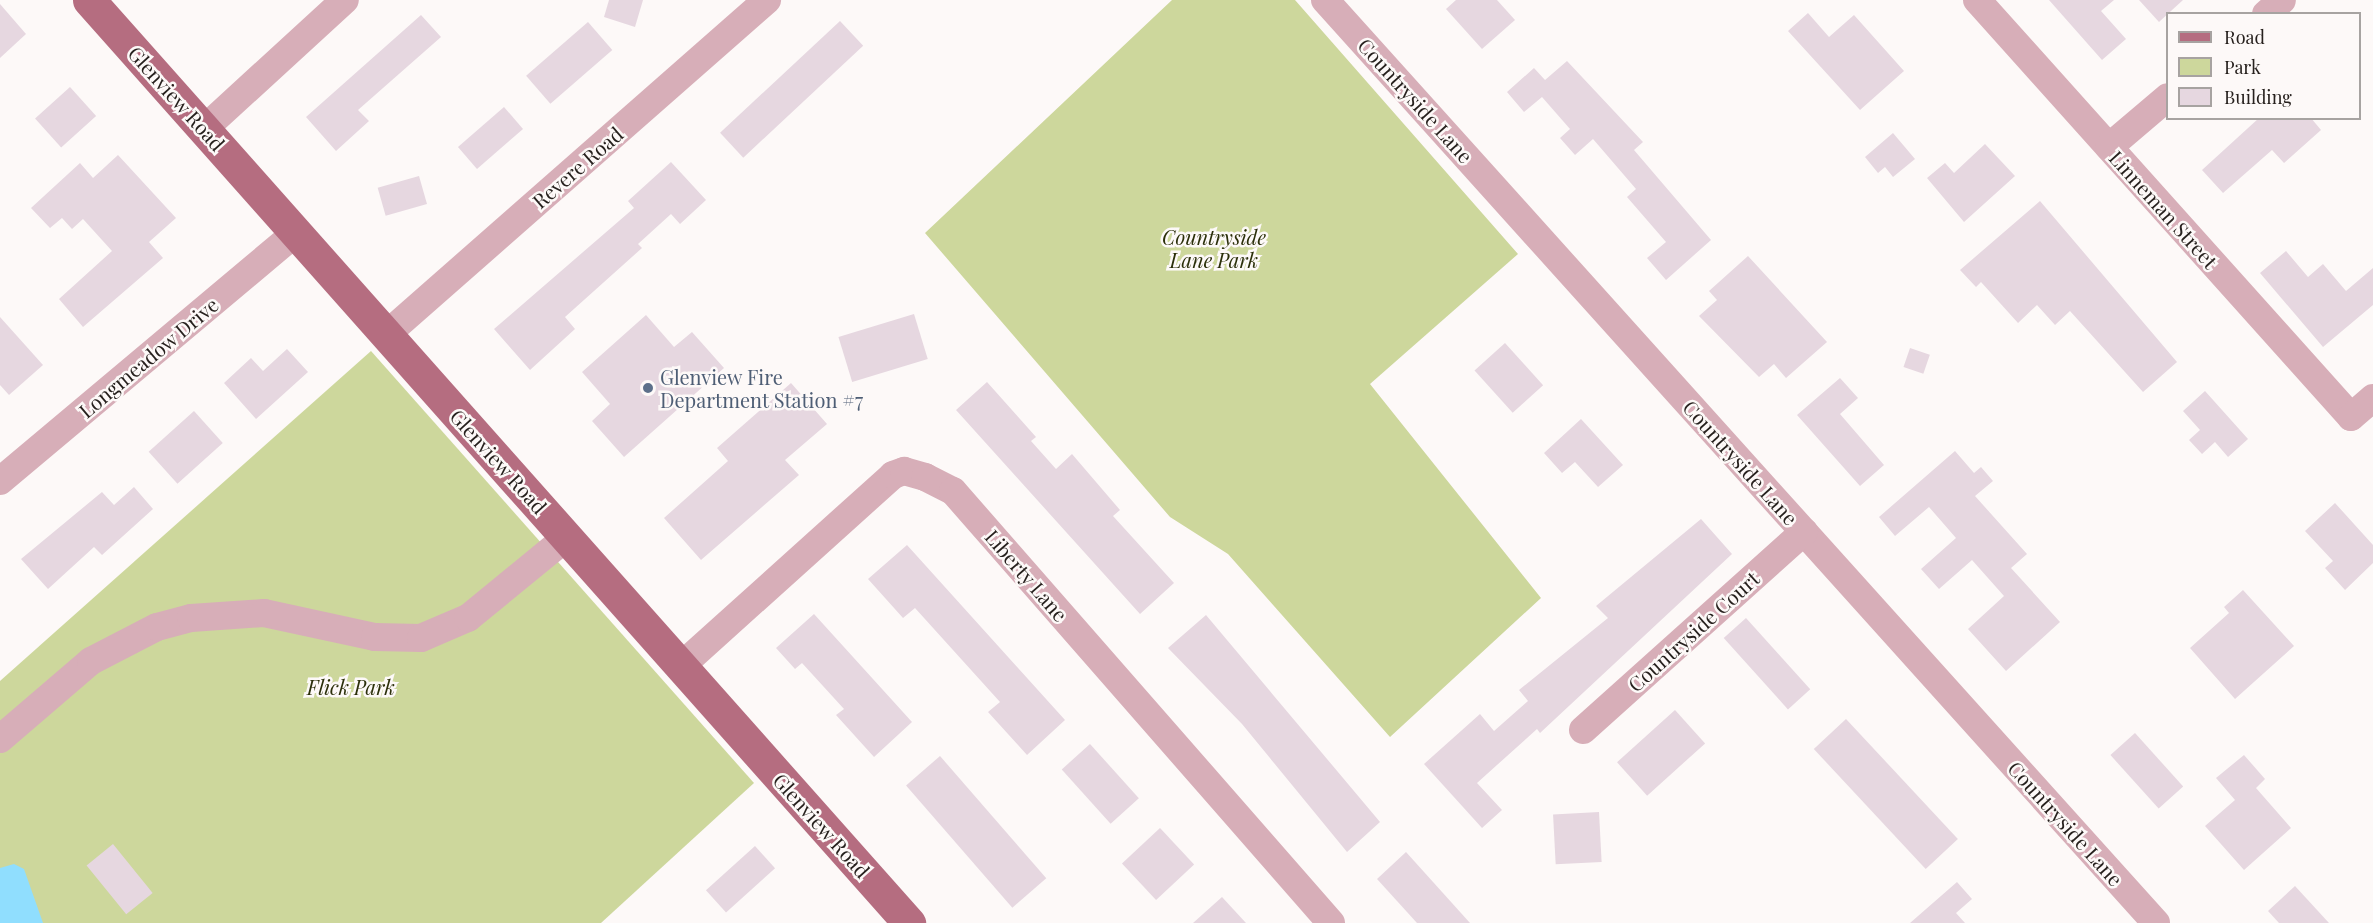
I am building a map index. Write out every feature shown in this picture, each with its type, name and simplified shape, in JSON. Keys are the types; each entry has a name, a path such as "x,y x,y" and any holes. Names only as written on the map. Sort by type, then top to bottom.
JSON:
{"main road":[{"name":"Glenview Road","path":"89,0 909,923"}],"street":[{"path":"204,129 345,0"},
{"name":"Countryside Lane","path":"1325,0 2156,923"},
{"name":"Linneman Street","path":"1977,0 2351,417 2373,398"},
{"path":"2268,12 2282,0"},
{"name":"Revere Road","path":"387,334 761,2"},
{"path":"2109,147 2166,99"},
{"name":"Longmeadow Drive","path":"0,481 296,233"},
{"name":"Liberty Lane","path":"681,666 893,475 904,471 926,477 953,490 1331,923"},
{"name":"Countryside Court","path":"1583,730 1803,532"},
{"path":"0,739 91,661 157,627 191,618 264,613 375,637 421,638 468,618 567,537"}],"green space":[{"name":"Countryside Lane Park","path":"1172,0 1295,0 1518,254 1370,384 1541,598 1390,737 1228,554 1170,517 925,233"},
{"name":"Flick Park","path":"371,351 754,783 601,923 0,923 0,681"}],"water":[{"path":"14,864 24,869 43,923 0,923 0,868"}],"building":[{"path":"609,0 643,0 635,27 604,17"},
{"path":"1456,0 1497,0 1515,20 1482,49 1446,9"},
{"path":"2049,0 2114,0 2101,11 2126,39 2102,60"},
{"path":"2139,0 2183,0 2170,12 2166,12 2166,16 2159,22"},
{"path":"0,4 26,34 0,58"},
{"path":"1808,13 1829,37 1854,15 1904,71 1860,110 1788,31"},
{"path":"421,15 441,37 358,110 369,121 336,151 306,117"},
{"path":"840,21 863,46 743,158 720,133"},
{"path":"588,22 612,50 550,104 526,76"},
{"path":"1567,61 1643,142 1634,150 1711,240 1666,280 1647,258 1666,242 1627,197 1636,189 1593,139 1575,155 1560,138 1570,129 1542,97 1524,112 1507,92 1534,68 1545,80"},
{"path":"70,87 96,116 61,147 35,118"},
{"path":"504,107 523,129 477,169 458,147"},
{"path":"2257,120 2313,120 2321,130 2284,163 2272,150 2223,193 2202,170"},
{"path":"1893,133 1915,159 1893,177 1885,167 1878,173 1865,157"},
{"path":"1985,144 2015,176 1964,222 1927,178 1945,163 1954,173"},
{"path":"118,155 176,218 149,242 163,258 83,327 59,299 112,251 83,219 72,229 62,218 50,228 31,208 80,163 93,178"},
{"path":"671,162 706,200 680,224 671,214 638,244 642,248 565,317 575,329 530,370 494,329 634,208 628,201"},
{"path":"419,176 427,204 386,216 378,188"},
{"path":"2040,201 2177,362 2143,392 2070,311 2055,325 2037,305 2018,323 1981,282 1976,287 1960,270"},
{"path":"2286,251 2308,277 2323,264 2346,291 2373,268 2373,305 2323,347 2260,273"},
{"path":"1748,256 1827,342 1786,378 1774,364 1759,377 1699,316 1717,300 1709,291"},
{"path":"914,314 928,359 852,382 838,337"},
{"name":"Glenview Fire Department Station #7","path":"646,315 674,347 692,332 724,368 624,457 592,421 610,404 582,372"},
{"path":"0,317 43,365 9,395 0,385"},
{"path":"1505,343 1543,385 1513,413 1475,370"},
{"path":"1910,348 1930,355 1923,374 1903,367"},
{"path":"287,349 308,372 256,419 224,383 251,358 263,371"},
{"path":"1840,378 1858,398 1840,414 1884,465 1860,486 1797,415"},
{"path":"987,382 1036,437 1031,441 1056,469 1072,454 1120,510 1113,516 1174,583 1140,614 956,410"},
{"path":"791,383 827,424 785,460 799,475 701,560 664,518 728,461 717,448"},
{"path":"2205,391 2248,439 2228,457 2215,442 2202,454 2189,440 2200,430 2183,411"},
{"path":"194,411 223,443 177,484 149,452"},
{"path":"1581,419 1623,465 1598,487 1575,462 1562,473 1544,453"},
{"path":"1955,451 1974,473 1981,467 1993,481 1975,496 2027,554 2011,568 2060,622 2006,671 1968,629 2004,596 1972,560 1939,589 1921,569 1956,538 1929,507 1895,536 1879,517"},
{"path":"134,487 153,509 102,555 94,547 48,589 21,559 102,492 114,505"},
{"path":"2335,503 2373,545 2373,563 2345,590 2325,568 2333,561 2305,531"},
{"path":"1701,519 1732,554 1540,733 1537,729 1477,783 1502,810 1482,828 1424,764 1480,714 1494,731 1528,701 1519,690 1608,618 1596,606"},
{"path":"907,545 1065,720 1027,755 988,712 1000,702 915,608 903,618 868,579"},
{"path":"2243,590 2294,646 2235,699 2190,648 2229,613 2224,607"},
{"path":"814,614 912,722 874,757 836,715 844,709 802,663 795,669 776,648"},
{"path":"1206,615 1380,822 1347,852 1242,724 1168,648"},
{"path":"1746,618 1810,689 1788,709 1724,638"},
{"path":"1675,710 1705,743 1647,796 1617,762"},
{"path":"1846,719 1958,839 1926,869 1814,749"},
{"path":"2135,733 2183,787 2159,809 2110,755"},
{"path":"1090,744 1139,798 1111,824 1062,769"},
{"path":"2244,755 2265,779 2256,788 2291,828 2244,870 2205,826 2235,800 2216,778"},
{"path":"940,756 1046,878 1012,908 906,786"},
{"path":"1599,812 1602,862 1556,864 1553,814"},
{"path":"1160,828 1194,865 1156,900 1122,863"},
{"path":"113,844 153,893 126,914 87,865"},
{"path":"755,846 775,868 726,912 706,890"},
{"path":"1406,852 1470,923 1417,923 1377,879"},
{"path":"1957,882 1972,899 1956,913 1965,923 1910,923"},
{"path":"2295,886 2329,923 2279,923 2268,911"},
{"path":"1222,897 1246,923 1193,923"}],"place":[{"name":"Glenview Fire Department Station #7","path":"648,388"}]}
